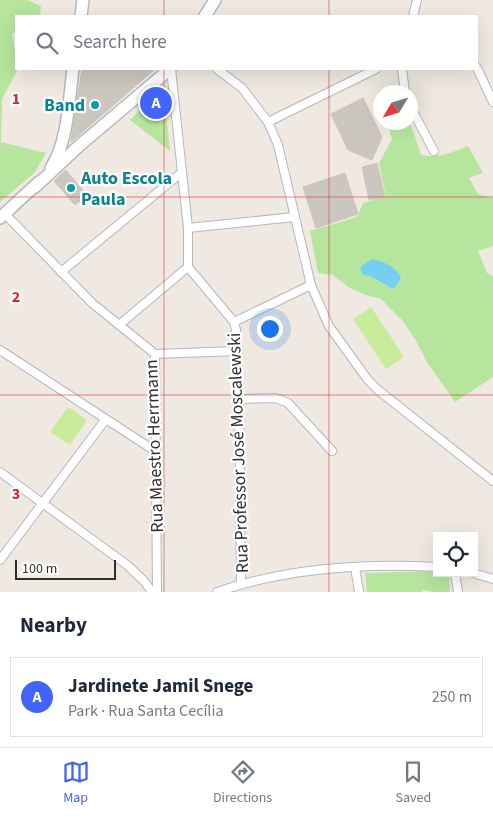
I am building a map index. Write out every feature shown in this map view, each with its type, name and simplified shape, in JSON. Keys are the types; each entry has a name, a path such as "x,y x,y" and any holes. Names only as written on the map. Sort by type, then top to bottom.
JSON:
{"main road":[{"path":"81,15 84,0"},
{"path":"206,15 215,0"},
{"path":"35,187 57,158 63,136 73,70"},
{"path":"2,216 80,145 170,70"},
{"path":"57,158 80,145"}],"street":[{"path":"413,15 417,0"},
{"path":"119,325 188,267 188,228 171,70"},
{"path":"217,70 242,88 268,122 278,145 311,285 329,326 368,380 378,390 493,481"},
{"path":"268,122 374,70"},
{"path":"402,70 404,85"},
{"path":"478,70 493,102"},
{"path":"418,121 434,151"},
{"path":"61,272 181,173"},
{"name":"Rua Maestro Herrmann","path":"2,216 92,302 154,354 157,573 152,591"},
{"path":"188,228 294,217"},
{"name":"Rua Professor José Moscalewski","path":"188,267 234,322 236,330 238,351 242,584"},
{"path":"234,322 311,285"},
{"path":"0,350 156,451"},
{"path":"154,354 238,351"},
{"path":"239,399 276,398 288,403 332,451"},
{"path":"0,560 106,419"},
{"path":"0,472 115,556 144,581 152,591"},
{"path":"355,567 359,592"},
{"path":"217,592 242,584 296,572 355,567 433,567"},
{"path":"144,581 157,573"},
{"path":"478,574 493,579"},
{"path":"456,577 458,592"}],"green space":[{"path":"0,0 28,0 41,6 40,15 15,15 15,33 12,33 15,51 15,70 17,70 2,99 1,142 46,153 35,172 0,202"},
{"path":"163,87 170,151 130,120"},
{"path":"389,130 413,130 421,155 428,156 451,153 468,146 483,173 469,178 478,194 493,198 493,246 478,251 487,273 493,276 493,377 455,402 427,362 402,320 381,299 348,287 333,275 318,273 310,231 357,217 363,203 386,197 379,163 392,139"},
{"path":"371,307 404,357 386,369 353,319"},
{"path":"68,407 87,420 70,445 50,432"},
{"path":"433,571 433,577 449,577 450,592 423,590 421,592 367,592 365,573"}],"water":[{"path":"372,259 389,265 401,278 394,289 362,274 360,267"}],"building":[{"name":"Band","path":"82,70 154,70 71,142"},
{"path":"363,98 373,119 373,130 379,130 382,137 372,160 348,150 331,114"},
{"path":"377,163 385,197 369,200 362,167"},
{"name":"Auto Escola Paula","path":"66,170 87,195 75,205 54,181"},
{"path":"345,173 358,214 316,228 303,187"}],"place":[{"name":"Jardinete Jamil Snege","path":"156,103"},
{"name":"Band","path":"95,105"},
{"name":"Auto Escola Paula","path":"71,188"}]}
